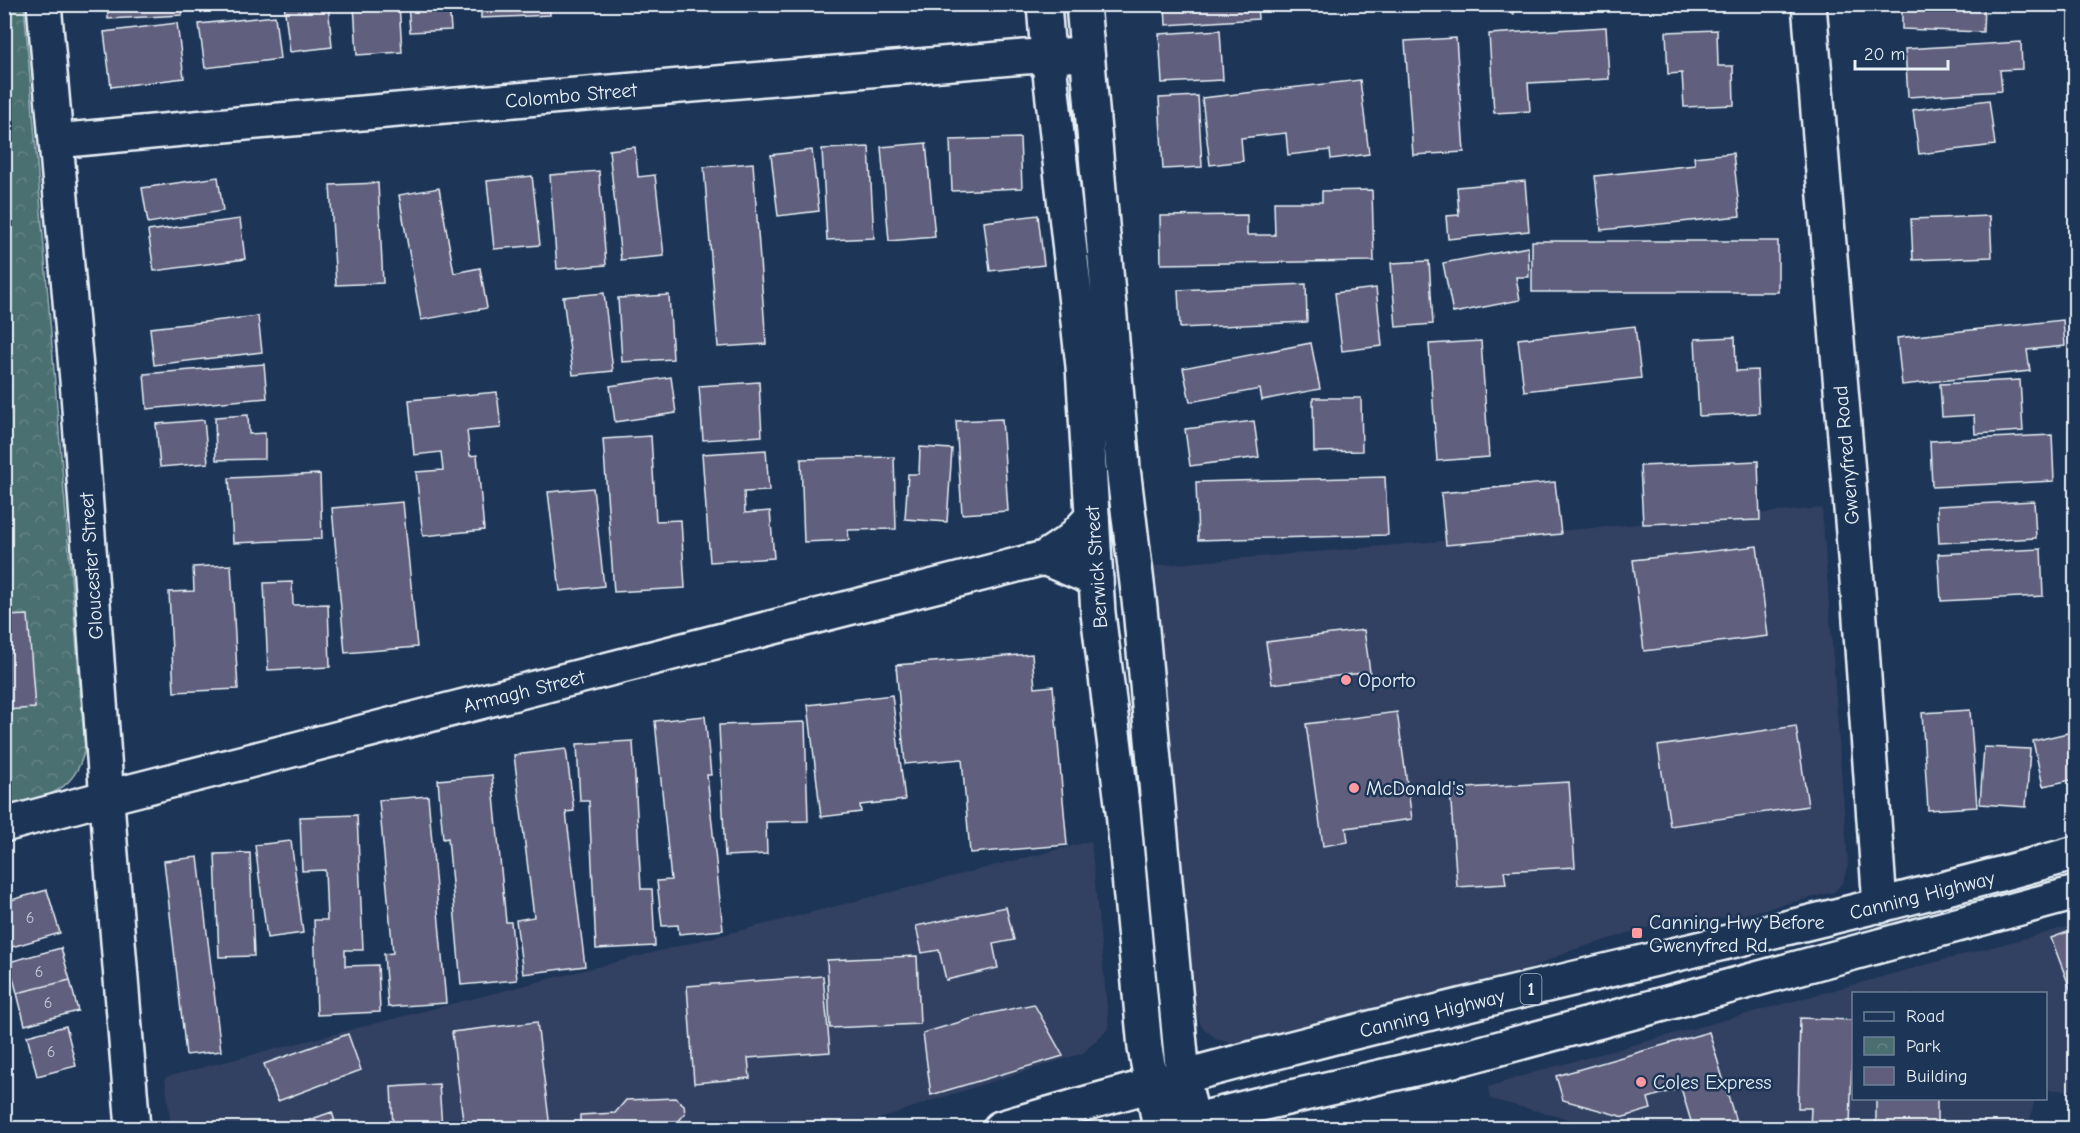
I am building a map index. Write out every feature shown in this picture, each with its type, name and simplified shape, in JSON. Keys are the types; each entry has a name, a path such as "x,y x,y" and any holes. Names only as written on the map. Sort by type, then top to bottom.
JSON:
{"main road":[{"name":"Gloucester Street","path":"44,4 77,380 133,1128"},
{"name":"Berwick Street","path":"1044,4 1082,355 1098,613 1123,811 1145,1048 1168,1081"},
{"name":"Berwick Street","path":"1083,4 1123,468 1140,608 1172,1126"},
{"name":"Gwenyfred Road","path":"1809,4 1859,605 1880,906"},
{"name":"Colombo Street","path":"57,141 1048,55 1087,54"},
{"name":"Armagh Street","path":"4,825 1044,558 1071,540 1092,517"},
{"path":"1044,558 1096,580"},
{"name":"Canning Highway","path":"1000,1128 1415,1016 1880,906 2076,853"},
{"name":"Canning Highway","path":"1172,1126 1485,1052 2076,893"}],"shaded area":[{"path":"1822,508 1848,864 1843,882 1834,892 1733,917 1649,927 1569,951 1524,972 1239,1044 1218,1040 1201,1026 1194,1006 1152,566"},
{"path":"1091,841 1109,1028 1083,1053 854,1128 171,1128 165,1077"},
{"path":"2075,925 2075,1090 2047,1090 2047,992 1852,992 1852,1100 2035,1100 2028,1128 1603,1128 1490,1099 1488,1087 1538,1071"}],"green space":[{"path":"24,4 85,748 74,775 66,784 45,796 5,807 4,5"}],"building":[{"path":"107,4 182,4 182,15 108,19"},
{"path":"284,4 328,4 332,47 290,52"},
{"path":"354,4 399,4 402,52 357,55"},
{"path":"408,4 449,4 451,30 410,32"},
{"path":"481,4 550,4 550,15 481,18"},
{"path":"671,4 738,4 738,5 671,8"},
{"path":"1165,4 1257,4 1258,19 1166,25"},
{"path":"1461,4 1516,4 1514,14"},
{"path":"1532,4 1566,4 1532,9"},
{"path":"1902,4 1984,4 1983,32 1902,29"},
{"path":"275,16 280,59 205,68 199,24"},
{"path":"177,23 184,78 111,87 104,32"},
{"path":"1606,27 1609,79 1528,83 1530,111 1494,113 1489,34"},
{"path":"1220,30 1223,80 1162,83 1159,34"},
{"path":"1717,30 1718,66 1733,66 1734,105 1684,107 1682,73 1668,74 1666,32"},
{"path":"1456,38 1464,152 1413,155 1405,41"},
{"path":"2021,42 2022,69 2000,70 2002,91 1908,97 1905,49"},
{"path":"1360,80 1369,154 1331,159 1330,150 1288,155 1286,133 1241,138 1243,161 1210,165 1202,98"},
{"path":"1198,96 1202,167 1163,169 1159,98"},
{"path":"1989,100 1995,145 1919,154 1913,110"},
{"path":"1020,138 1022,188 952,191 950,140"},
{"path":"926,143 935,237 889,241 881,147"},
{"path":"635,147 638,177 655,175 664,256 621,260 609,150"},
{"path":"869,147 874,238 827,240 822,149"},
{"path":"812,150 819,211 778,216 771,155"},
{"path":"1733,153 1740,216 1601,230 1595,176 1695,165 1694,157"},
{"path":"753,163 766,344 718,347 704,167"},
{"path":"599,171 606,265 557,269 550,175"},
{"path":"532,176 540,245 494,249 487,181"},
{"path":"218,177 223,211 148,223 142,188"},
{"path":"1525,181 1529,231 1448,239 1446,216 1459,215 1457,187"},
{"path":"378,183 383,283 336,285 330,185"},
{"path":"439,188 454,273 480,268 487,308 421,320 399,195"},
{"path":"1372,190 1374,261 1161,264 1160,216 1247,215 1247,235 1275,235 1274,202 1322,202 1322,191"},
{"path":"1038,215 1044,265 990,271 984,222"},
{"path":"1990,216 1992,257 1913,260 1911,219"},
{"path":"240,219 245,259 154,271 148,231"},
{"path":"1532,241 1778,241 1778,292 1532,292"},
{"path":"1528,247 1529,277 1516,277 1520,300 1453,313 1443,263"},
{"path":"1429,261 1433,324 1396,327 1391,263"},
{"path":"1306,284 1307,322 1180,328 1178,290"},
{"path":"1376,288 1382,346 1342,351 1335,293"},
{"path":"604,293 613,371 573,375 563,297"},
{"path":"669,295 673,359 622,362 618,298"},
{"path":"258,316 262,352 154,365 150,328"},
{"path":"2063,320 2065,346 2027,350 2030,371 1902,385 1897,338"},
{"path":"1635,326 1641,378 1524,391 1518,339"},
{"path":"1735,337 1736,371 1757,370 1759,413 1699,416 1695,339"},
{"path":"1481,341 1489,457 1437,461 1429,344"},
{"path":"1311,343 1320,389 1262,400 1260,389 1190,402 1183,368"},
{"path":"264,364 267,398 147,409 144,374"},
{"path":"671,377 676,413 615,422 610,386"},
{"path":"2020,380 2023,431 1975,434 1974,415 1942,417 1940,384"},
{"path":"759,382 762,436 703,440 699,386"},
{"path":"497,392 501,428 467,431 470,456 477,455 484,530 423,536 416,472 443,470 441,452 414,455 409,400"},
{"path":"1313,398 1361,398 1362,451 1314,452"},
{"path":"248,415 249,434 265,433 265,459 216,460 215,417"},
{"path":"1002,419 1008,511 962,514 956,421"},
{"path":"204,420 208,463 160,467 156,424"},
{"path":"1254,421 1259,457 1190,466 1185,429"},
{"path":"2052,435 2054,481 1932,487 1930,441"},
{"path":"651,436 656,521 681,520 685,588 614,592 603,439"},
{"path":"920,447 952,449 947,522 905,519 908,474 919,474"},
{"path":"766,450 769,491 744,492 745,513 770,511 774,558 710,562 702,454"},
{"path":"894,457 896,529 848,530 849,540 804,542 801,459"},
{"path":"1758,461 1760,520 1643,524 1640,466"},
{"path":"320,474 322,539 233,543 229,478"},
{"path":"1385,477 1388,535 1198,540 1196,482"},
{"path":"1555,482 1561,534 1446,545 1441,493"},
{"path":"593,488 604,586 560,591 548,492"},
{"path":"2034,501 2036,538 1939,543 1937,506"},
{"path":"403,502 417,647 345,653 332,508"},
{"path":"1757,546 1768,636 1644,651 1633,560"},
{"path":"2041,549 2043,596 1941,601 1938,554"},
{"path":"231,565 238,689 174,692 169,592 194,591 193,567"},
{"path":"292,582 293,605 328,604 330,667 268,670 264,583"},
{"path":"28,615 35,708 4,710 4,616"},
{"path":"1364,630 1370,672 1272,684 1266,642"},
{"path":"1032,654 1035,688 1053,686 1067,845 970,853 962,759 905,764 896,665"},
{"path":"892,695 905,800 860,805 861,812 821,817 808,705"},
{"path":"1970,710 1977,807 1928,810 1922,713"},
{"path":"1397,712 1412,819 1346,828 1348,842 1323,846 1306,724"},
{"path":"705,716 711,775 707,775 723,930 679,934 678,925 662,926 657,881 671,880 655,721"},
{"path":"805,722 808,821 766,822 767,854 725,856 719,725"},
{"path":"1796,726 1808,806 1670,826 1658,746"},
{"path":"2076,731 2076,779 2043,786 2033,741"},
{"path":"633,741 641,889 652,889 655,946 596,949 589,801 580,801 577,744"},
{"path":"1984,747 2030,749 2026,807 1980,804"},
{"path":"566,749 574,811 566,812 585,966 523,974 516,920 534,917 514,755"},
{"path":"492,775 506,922 511,922 517,980 461,985 448,838 443,839 438,780"},
{"path":"1569,782 1575,867 1504,871 1506,884 1457,887 1450,789"},
{"path":"428,796 446,1003 388,1007 384,954 393,953 379,800"},
{"path":"357,815 363,950 345,950 345,966 378,965 380,1012 317,1015 314,920 327,920 325,870 302,871 300,817"},
{"path":"291,841 303,933 267,938 255,845"},
{"path":"250,853 254,956 219,957 215,854"},
{"path":"198,857 221,1051 186,1055 164,861"},
{"path":"47,890 60,933 5,949 4,902"},
{"path":"1006,907 1014,940 993,944 998,968 946,980 939,950 922,953 916,926"},
{"path":"2076,929 2076,1004 2051,938"},
{"path":"61,948 70,980 17,993 9,962"},
{"path":"917,956 920,1024 830,1028 827,960"},
{"path":"823,976 830,1052 748,1058 750,1078 694,1083 687,986"},
{"path":"70,980 78,1011 25,1025 17,993"},
{"path":"4,1004 10,1024 4,1025"},
{"path":"1034,1004 1063,1056 931,1095 923,1033 987,1014"},
{"name":"Coles Express","path":"1800,1018 1852,1020 1850,1128 1810,1128 1811,1108 1798,1108"},
{"path":"537,1022 550,1128 464,1128 452,1032"},
{"path":"66,1026 76,1066 37,1076 27,1036"},
{"name":"Coles Express","path":"1709,1032 1736,1122 1715,1128 1693,1128 1681,1088 1648,1098 1651,1109 1624,1117 1563,1100 1556,1076"},
{"path":"348,1034 361,1070 278,1101 264,1064"},
{"path":"439,1084 442,1128 393,1128 391,1087"},
{"path":"675,1098 684,1105 685,1114 672,1128 580,1128 580,1115 615,1113 626,1100"},
{"path":"1876,1100 1937,1100 1937,1127 1876,1126"},
{"path":"332,1112 337,1128 286,1128"}],"place":[{"name":"Oporto","path":"1346,680"},
{"name":"McDonald's","path":"1354,788"},
{"name":"Canning Hwy Before Gwenyfred Rd","path":"1637,933"},
{"name":"Coles Express","path":"1641,1082"}]}
